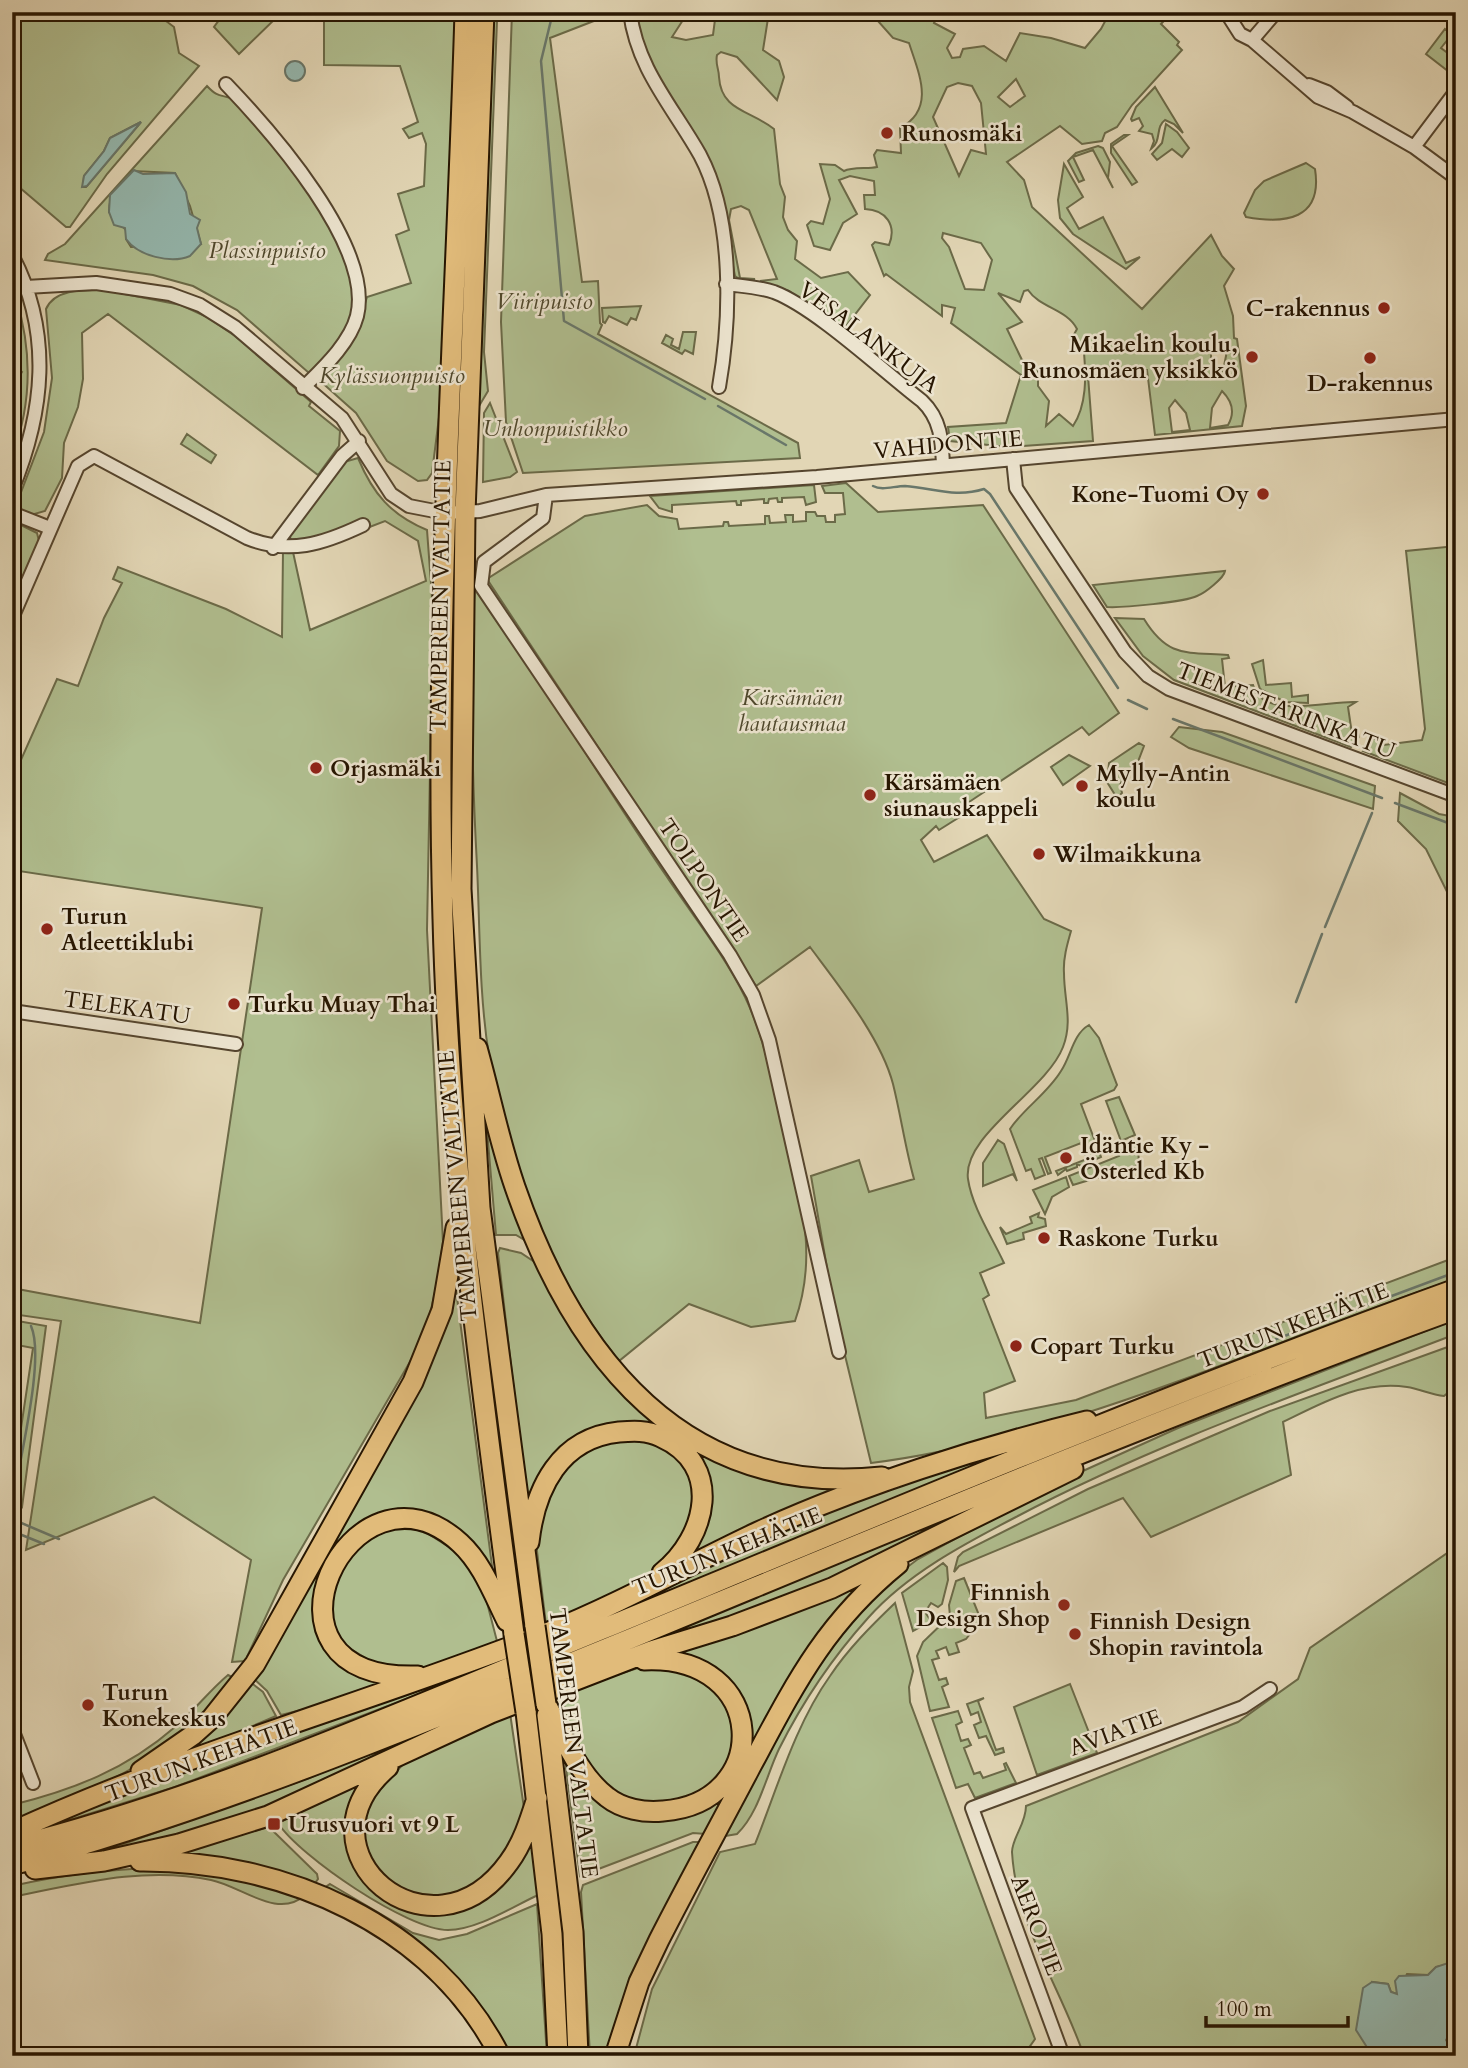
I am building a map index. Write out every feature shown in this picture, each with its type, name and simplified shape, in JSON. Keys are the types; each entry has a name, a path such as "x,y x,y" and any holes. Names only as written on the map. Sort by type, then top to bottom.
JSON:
{"highway":[{"name":"TAMPEREEN VALTATIE","path":"465,12 455,513 461,889 466,1003 480,1208 526,1574 546,1704 573,1932 578,2056"},
{"name":"TAMPEREEN VALTATIE","path":"484,12 440,776 443,921 460,1199 537,1798 552,1934 558,2056"},
{"path":"466,1003 505,1156 528,1222 559,1289 618,1379 669,1423 720,1453 760,1468 824,1479 862,1479 913,1474"},
{"path":"104,1793 193,1735 228,1701 255,1664 413,1382 429,1346 447,1284 460,1199"},
{"name":"TURUN KEHÄTIE","path":"12,1865 112,1838 306,1769 1456,1289"},
{"name":"TURUN KEHÄTIE","path":"12,1847 118,1816 297,1752 1158,1412 1456,1309"},
{"path":"12,1832 104,1793 281,1725 554,1630 772,1527 913,1474 1050,1430 1158,1412"},
{"path":"104,1861 237,1828 307,1800 491,1713 626,1661 779,1609 922,1545 1158,1412"},
{"path":"526,1574 535,1506 554,1466 582,1442 606,1434 641,1431 664,1438 686,1456 697,1475 703,1507 698,1528 685,1550 638,1591"},
{"path":"431,1675 385,1674 366,1668 344,1654 327,1629 322,1608 326,1578 348,1545 367,1531 406,1521 425,1523 448,1534 474,1560 514,1634"},
{"path":"615,2056 639,1982 659,1940 811,1657 860,1598 922,1545"},
{"path":"546,1704 584,1772 612,1800 630,1808 660,1812 683,1808 705,1799 730,1776 739,1754 741,1723 732,1696 714,1676 688,1664 667,1660 626,1661"},
{"path":"402,1756 377,1778 365,1796 358,1812 355,1839 370,1878 390,1895 407,1903 429,1907 454,1904 490,1883 518,1848 537,1798"},
{"path":"12,1872 104,1861 162,1861 221,1867 283,1881 338,1903 396,1936 437,1969 467,2002 500,2056"}],"street":[{"path":"630,12 645,66 701,157 720,215 726,284 724,351 719,387"},
{"path":"1226,12 1244,27 1252,40 1304,84 1331,94 1353,112 1414,147 1456,178"},
{"path":"1252,40 1276,12"},
{"path":"226,84 270,132 314,192 337,230 356,274 359,293 356,319 334,355 303,388"},
{"path":"1414,147 1456,91"},
{"path":"12,255 26,287 39,335 41,378 31,439 12,491"},
{"path":"26,287 96,283 185,298 235,327 303,388 342,418 391,494 415,508 455,513"},
{"name":"VESALANKUJA","path":"726,284 774,292 813,316 922,401 932,410 938,424 943,466"},
{"name":"VAHDONTIE","path":"455,513 546,495 943,466 1456,419"},
{"path":"273,548 342,456 359,441"},
{"path":"12,618 78,466 94,456 239,534 273,548 309,544 363,525"},
{"name":"TIEMESTARINKATU","path":"1013,459 1016,488 1119,643 1147,676 1170,689 1456,796"},
{"name":"TOLPONTIE","path":"546,495 545,515 497,549 482,565 481,586 723,944 753,995 779,1078 802,1178 815,1256 839,1352"},
{"path":"12,513 50,528"},
{"name":"TELEKATU","path":"12,1012 236,1044"},
{"name":"AVIATIE","path":"972,1808 1243,1707 1270,1689"},
{"path":"12,1729 33,1783"},
{"name":"AEROTIE","path":"972,1808 1063,2056"}],"green space":[{"path":"12,12 154,12 174,27 179,53 199,66 107,174 70,227 66,227 12,181","holes":["141,122 86,187 83,187 84,176 104,151 110,138"]},
{"name":"Kylässuonpuisto","path":"225,12 460,12 444,377 432,473 427,480 418,481 387,461 356,413 319,380 354,338 367,297 411,283 396,235 409,230 398,194 424,186 426,144 422,133 409,138 403,129 418,122 400,66 324,65 324,16 279,15 239,54 214,27"},
{"path":"492,12 497,12 497,21 484,352 488,391 479,406 477,390"},
{"path":"512,12 617,12 550,38 582,282 598,281 602,325 598,334 798,443 800,458 523,473 506,422 501,322"},
{"path":"636,12 683,12 683,20 672,37 686,40 713,35 716,12 769,12 763,50 779,61 784,77 777,100 737,57 721,52 716,61 721,88 725,97 738,109 774,129 780,184 785,197 783,217 788,230 797,241 795,259 821,278 848,272 870,295 843,330 789,291 760,281 777,279 749,210 741,206 731,209 729,220 740,278 755,279 742,281 735,276 723,215 642,48"},
{"path":"850,12 938,12 934,23 955,34 947,48 952,58 960,57 963,49 984,46 1006,61 1020,33 1085,48 1101,29 1110,12 1172,12 1161,24 1179,42 1177,45 1182,50 1132,105 1117,127 1105,133 1102,141 1082,144 1060,126 1007,162 1024,180 1032,207 1142,309 1211,235 1222,256 1234,269 1224,286 1233,316 1234,338 1237,339 1246,406 1242,426 1155,435 1147,370 1088,376 1093,441 1008,447 950,441 948,427 1006,423 1021,375 951,323 955,308 942,305 942,316 886,274 884,276 872,245 875,242 889,245 892,231 884,216 865,209 864,195 875,195 874,181 850,176 839,180 857,214 843,223 830,250 814,246 807,225 811,221 823,224 830,199 820,164 835,165 844,171 873,168 877,167 874,155 877,150 901,153 900,128 918,111 921,101 920,79 909,43 893,38 878,21 858,19","holes":["1016,79 1025,96 1010,107 998,97","958,83 972,86 981,103 986,154 971,150 959,176 933,117 947,87","943,233 981,243 992,260 984,290 965,289 949,247 942,238","1028,290 1039,301 1067,317 1077,329 1071,340 1084,352 1085,380 1081,409 1073,426 1059,414 1046,426 1049,401 1038,386 1038,370 1022,360 1007,329 1022,322 998,293 1020,302 1024,291","1226,342 1228,346 1223,371 1211,363 1211,351 1215,344","1222,391 1231,407 1230,421 1228,425 1210,428 1212,408","1175,400 1186,413 1190,430 1172,432 1169,408"]},
{"path":"1445,29 1452,34 1441,48 1453,57 1456,54 1456,75 1426,54"},
{"name":"Plassinpuisto","path":"207,86 218,95 230,98 241,106 290,167 324,216 349,267 354,292 353,314 341,339 309,373 237,310 193,286 153,275 45,260 48,254 65,244","holes":["132,171 175,173 190,206 201,244 131,247 126,239 126,230 109,212 116,189"]},
{"path":"1155,87 1183,133 1165,120 1151,149 1154,141 1152,134 1139,131 1143,126 1139,118 1132,121 1131,119 1136,107"},
{"path":"1166,124 1177,132 1189,148 1182,157 1172,149 1157,160 1152,154 1162,143"},
{"path":"1128,135 1112,146 1137,182 1132,185 1111,153 1111,144"},
{"path":"1098,146 1103,148 1110,162 1108,178 1113,188 1093,150 1073,157 1084,180 1079,182 1068,161 1076,153"},
{"path":"1306,163 1315,169 1316,186 1313,199 1307,208 1298,215 1274,220 1246,217 1244,213 1255,190 1264,181"},
{"path":"1064,164 1083,197 1067,208 1079,229 1103,217 1126,263 1140,257 1126,269 1073,234 1060,218 1058,200"},
{"path":"80,290 104,290 181,305 207,317 235,336 311,402 309,406 340,431 339,446 318,475 108,314 82,333 83,379 78,407 64,443 62,478 45,511 31,515 21,510 20,495 44,432 52,378 46,309 50,302 63,294"},
{"path":"16,298 25,337 28,377 23,417 12,456 12,388 22,372 12,363 12,302"},
{"path":"641,306 636,320 631,318 627,325 609,316 605,323 603,322 602,308"},
{"path":"683,332 696,332 693,354 685,350 682,354 662,343 666,335 673,339 671,345 679,349"},
{"path":"490,403 517,472 510,477 483,482 484,413"},
{"path":"187,434 216,455 211,463 181,444"},
{"path":"358,458 370,482 385,502 403,517 427,530 433,611 427,930 443,1242 431,1309 418,1348 283,1580 245,1661 232,1662 251,1560 154,1497 26,1550 61,1321 12,1314 12,1288 200,1323 262,908 12,870 12,780 57,679 78,686 104,618 122,583 113,579 118,567 226,609 282,637 283,551 293,552 310,630 426,581 418,541 385,521 367,528 292,542 289,535 344,462"},
{"name":"Kärsämäen hautausmaa","path":"846,483 878,512 983,505 1119,713 1089,735 1082,727 966,804 969,811 939,830 936,826 921,840 934,862 987,835 1044,919 1071,931 1064,962 1068,1019 1063,1047 1054,1064 1040,1080 991,1129 970,1162 970,1190 1004,1263 980,1273 989,1295 983,1299 1015,1381 984,1393 986,1418 1076,1400 1456,1257 1456,1279 1095,1410 947,1450 871,1463 835,1314 811,1176 859,1160 869,1192 914,1179 887,1067 858,1013 810,947 756,986 487,579 585,516 647,505 659,516 677,519 679,529 723,526 724,522 728,522 729,526 765,524 765,516 769,516 770,523 786,522 785,515 793,515 793,522 806,521 806,512 825,516 826,522 835,522 835,515 845,514 843,493 825,493 822,486"},
{"path":"814,485 816,502 806,505 804,497 782,498 782,502 778,502 777,498 769,499 768,503 764,503 764,499 741,501 741,505 737,505 736,501 672,505 672,512 659,508 650,496"},
{"path":"17,523 37,533 39,541 12,604 12,524"},
{"path":"1456,546 1456,786 1363,751 1373,739 1383,739 1384,745 1422,740 1425,729 1406,551"},
{"path":"1225,571 1214,585 1197,596 1126,607 1107,607 1093,585"},
{"path":"475,584 495,619 534,672 633,826 718,950 753,1014 770,1069 798,1189 805,1232 805,1276 795,1321 751,1327 689,1304 619,1361 573,1293 535,1217 507,1137 489,1056 483,1009 472,725"},
{"path":"1115,618 1144,619 1161,641 1179,650 1228,655 1229,658 1222,659 1225,687 1253,685 1259,696 1269,703 1298,706 1356,702 1348,707 1352,734 1358,733 1359,737 1351,747 1174,680 1143,656"},
{"path":"1263,660 1266,685 1291,683 1292,697 1308,695 1308,703 1285,702 1260,689 1252,664"},
{"path":"1179,727 1222,732 1375,786 1373,809 1189,748 1171,737"},
{"path":"1139,743 1144,746 1134,772 1125,773 1120,785 1122,793 1117,798 1107,782 1109,763"},
{"path":"1069,755 1090,766 1063,785 1051,767"},
{"path":"1400,793 1439,814 1456,817 1456,910 1426,849 1398,821"},
{"path":"1089,1025 1099,1038 1117,1085 1114,1090 1081,1104 1101,1157 1081,1166 1077,1164 1077,1167 1067,1171 1066,1169 1058,1175 1056,1171 1087,1159 1081,1143 1045,1157 1051,1173 1048,1174 1042,1158 1039,1159 1045,1175 1035,1179 1031,1169 1026,1171 1010,1129 1055,1079 1079,1034"},
{"path":"484,1095 528,1242 516,1235 496,1235"},
{"path":"1119,1097 1135,1135 1121,1141 1106,1101"},
{"path":"998,1140 1004,1144 1017,1181 1013,1174 983,1186 983,1163"},
{"path":"1135,1144 1138,1147 1139,1165 1073,1185 1069,1176 1119,1156 1117,1151"},
{"path":"1066,1177 1069,1187 1052,1197 1045,1214 1033,1190"},
{"path":"1039,1213 1038,1217 1045,1219 1046,1226 1023,1233 1024,1239 1007,1244 1000,1227 1006,1234 1032,1223 1030,1217"},
{"path":"500,1248 521,1253 539,1265 564,1305 692,1443 865,1484 677,1567 698,1543 687,1450 602,1429 528,1512 498,1253"},
{"path":"474,1265 480,1265 526,1626 522,1626"},
{"path":"455,1282 494,1581 457,1533 436,1521 400,1514 319,1582 316,1599 364,1675 387,1682 354,1697 281,1715 267,1691 252,1677"},
{"path":"1456,1319 1456,1334 1233,1419 1123,1465 996,1527 918,1574 883,1602 830,1664 788,1731 751,1816 737,1834 720,1837 817,1660 889,1581 918,1559 1063,1480 1178,1428"},
{"path":"12,1320 46,1326 22,1507 12,1501 12,1488 33,1348 12,1344"},
{"path":"1456,1344 1456,1386 1444,1396 1407,1387 1374,1387 1343,1395 1283,1422 1291,1475 1151,1537 1123,1498 959,1566 954,1572 958,1557 963,1552 1088,1489 1270,1411"},
{"path":"1052,1434 401,1701 175,1787 28,1833 813,1515"},
{"path":"620,1435 667,1445 691,1474 696,1507 670,1558 651,1573 632,1586 546,1624 536,1543 544,1497 573,1456"},
{"path":"1043,1479 914,1544 241,1821 90,1856 309,1778"},
{"path":"419,1528 463,1556 484,1591 498,1645 425,1670 383,1669 343,1644 330,1618 339,1566 352,1549 384,1529"},
{"path":"1456,1547 1456,1963 1436,1967 1428,1975 1407,1974 1397,1994 1391,1992 1388,1984 1372,1982 1370,2052 1378,2056 1084,2056 1030,1931 1015,1879 1012,1852 1026,1806 1238,1722 1298,1679 1310,1648"},
{"path":"943,1563 947,1567 948,1580 942,1604 938,1607 931,1603 925,1612 931,1621 913,1631 902,1593"},
{"path":"886,1568 864,1587 706,1834 693,1833 580,1876 563,1745 612,1807 715,1800 744,1710 665,1655"},
{"path":"964,1578 981,1620 966,1639 956,1643 959,1652 949,1655 946,1647 936,1651 939,1658 932,1660 939,1680 946,1678 948,1684 942,1687 949,1707 930,1711 917,1656 923,1642 950,1616 949,1605 956,1581"},
{"path":"895,1603 913,1671 909,1687 910,1702 1035,2039 1023,2056 634,2056 652,1989 720,1852 755,1844 797,1736 818,1695 852,1647"},
{"path":"644,1666 690,1671 720,1692 736,1734 726,1771 703,1794 644,1806 599,1784 570,1731 561,1693"},
{"path":"228,1675 236,1679 215,1705 164,1749 105,1783 12,1826 12,1805 78,1785 138,1755 175,1727"},
{"path":"249,1681 263,1692 276,1716 152,1769"},
{"path":"1070,1684 1097,1753 1037,1775 1014,1707"},
{"path":"984,1698 978,1701 996,1750 1003,1748 1004,1752 995,1755 986,1736 979,1738 974,1725 981,1722 978,1712 971,1715 967,1704"},
{"path":"958,1711 962,1722 956,1725 961,1741 968,1739 971,1745 964,1748 974,1774 980,1772 983,1778 1006,1770 1006,1763 1016,1783 975,1798 968,1784 956,1788 932,1718"},
{"path":"510,1713 524,1808 507,1854 469,1890 430,1900 387,1882 370,1857 363,1839 369,1802 405,1762"},
{"path":"375,1773 357,1797 374,1890 382,1897 408,1908 447,1911 531,1838 538,1895 471,1926 448,1930 430,1927 382,1905 331,1872 308,1854 278,1823"},
{"path":"269,1827 317,1874 318,1879 313,1886 161,1856"},
{"path":"693,1842 702,1842 611,2056 590,2056 581,1892 583,1885"},
{"path":"192,1869 305,1895 294,1902 271,1903 223,1883 186,1876 161,1875 111,1878 12,1897 12,1886 30,1882 103,1871"},
{"path":"330,1884 413,1933 439,1940 467,1934 537,1904 547,2056 505,2056 472,2000 321,1890"}],"water":[{"path":"291,61 299,61 305,71 299,81 291,81 285,75 285,67"},
{"path":"141,122 87,186 82,187 84,176 104,151 110,138"},
{"path":"134,170 143,174 175,173 186,192 190,214 200,220 197,228 201,244 190,256 165,259 147,254 131,245 126,239 125,228 114,225 109,212 110,195"},
{"path":"1456,1963 1456,2031 1452,2031 1446,2040 1456,2056 1378,2056 1370,2052 1356,2030 1363,1988 1372,1982 1388,1984 1391,1992 1397,1994 1395,1981 1399,1976 1428,1975 1436,1967"}],"waterway":[{"path":"553,12 541,61 564,321 705,399"},
{"path":"718,406 786,445"},
{"path":"873,486 905,486 954,493 984,489 990,494 1118,688"},
{"path":"1128,700 1147,709"},
{"path":"1173,719 1382,798"},
{"path":"1395,803 1456,826"},
{"path":"1325,927 1372,813"},
{"path":"1296,1002 1322,934"},
{"path":"1220,1360 1456,1272"},
{"path":"12,1509 33,1388 35,1342 31,1326"},
{"path":"12,1519 59,1539"},
{"path":"12,1531 44,1544"},
{"path":"15,1533 19,1554"}],"place":[{"name":"Runosmäki","path":"887,133"},
{"name":"C-rakennus","path":"1384,308"},
{"name":"Mikaelin koulu, Runosmäen yksikkö","path":"1252,357"},
{"name":"D-rakennus","path":"1370,358"},
{"name":"Kone-Tuomi Oy","path":"1263,494"},
{"name":"Orjasmäki","path":"316,768"},
{"name":"Mylly-Antin koulu","path":"1082,786"},
{"name":"Kärsämäen siunauskappeli","path":"870,795"},
{"name":"Wilmaikkuna","path":"1039,854"},
{"name":"Turun Atleettiklubi","path":"47,929"},
{"name":"Turku Muay Thai","path":"234,1004"},
{"name":"Idäntie Ky - Österled Kb","path":"1066,1158"},
{"name":"Raskone Turku","path":"1044,1238"},
{"name":"Copart Turku","path":"1016,1346"},
{"name":"Finnish Design Shop","path":"1064,1605"},
{"name":"Finnish Design Shopin ravintola","path":"1075,1634"},
{"name":"Turun Konekeskus","path":"88,1705"},
{"name":"Urusvuori vt 9 L","path":"274,1824"}],"park label":[{"name":"Viiripuisto","path":"544,301"},
{"name":"Unhonpuistikko","path":"555,428"}]}
